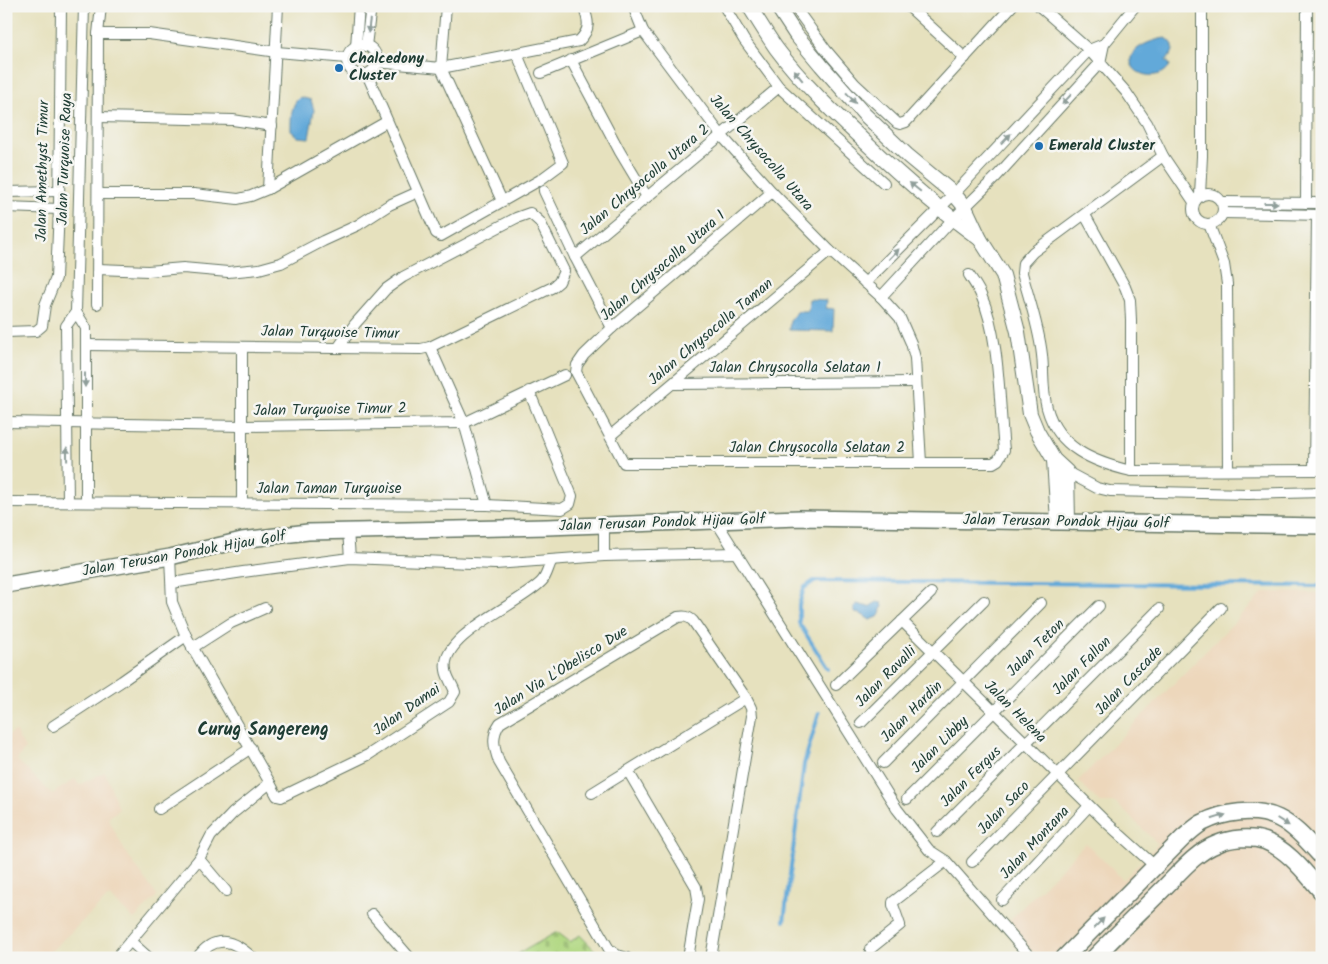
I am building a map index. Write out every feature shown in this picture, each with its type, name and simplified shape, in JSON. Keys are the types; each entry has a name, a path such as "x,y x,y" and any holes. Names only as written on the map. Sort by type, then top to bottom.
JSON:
{"main road":[{"name":"Jalan Terusan Pondok Hijau Golf","path":"6,586 170,557 242,540 308,532 604,526 800,518 1322,526"},
{"path":"1064,958 1183,838 1200,824 1229,814 1246,812 1265,814 1277,818 1290,826 1317,852"},
{"path":"1094,958 1180,872 1208,848 1229,840 1253,838 1264,841 1281,850 1292,858 1322,892"}],"street":[{"name":"Jalan Amethyst Timur","path":"6,332 36,331 42,326 45,305 56,278 59,209 61,6"},
{"name":"Jalan Turquoise Raya","path":"76,312 84,6"},
{"path":"98,304 98,34 100,6"},
{"path":"268,189 277,52 278,6"},
{"path":"359,6 361,46"},
{"path":"361,46 372,6"},
{"path":"446,6 441,68 502,201"},
{"path":"376,62 441,68 579,41 586,34 588,24 583,6"},
{"name":"Jalan Chrysocolla Utara","path":"633,6 643,31 721,135 772,192 830,251 881,297 900,318 911,343 915,358 921,463"},
{"path":"724,6 744,40 779,87 884,184"},
{"path":"750,6 776,47 802,80 828,108 894,170 953,220 980,239"},
{"path":"777,6 821,65 864,114 902,150 954,194 965,208 980,239 1003,275 1018,332 1030,414 1037,431 1054,460 1067,472 1096,488 1110,491 1238,494 1322,492"},
{"path":"794,6 826,50 855,84 897,123 906,122 1012,6"},
{"path":"908,6 965,58"},
{"path":"1039,6 1089,50 1126,92 1147,123 1163,156 1197,199"},
{"path":"881,297 996,177 1100,63 1104,44 1135,6"},
{"path":"1202,6 1202,156 1197,199 1193,211 1196,219 1204,224 1209,224 1218,221 1223,208"},
{"path":"1306,203 1307,6"},
{"path":"540,73 643,31"},
{"path":"98,34 150,34 277,52 347,58"},
{"path":"865,283 954,194 1089,50 1104,44"},
{"path":"361,46 374,52 375,67 367,74 357,74 349,68 347,58 351,49 361,46"},
{"path":"367,74 386,122 436,233 441,236 540,180 563,163 517,54"},
{"path":"571,60 620,152 647,197"},
{"name":"Jalan Chrysocolla Utara 2","path":"575,257 779,87"},
{"path":"99,117 233,120 272,126"},
{"path":"98,194 194,194 238,199 251,196 268,189 386,122"},
{"path":"1163,156 1033,252 1024,263 1022,273 1042,353 1047,408 1054,428 1064,441 1083,454 1106,465 1131,471 1318,470 1319,215 1223,208"},
{"path":"6,192 58,191"},
{"path":"98,269 148,271 183,268 228,272 259,269 281,264 323,241 358,226 389,205 418,192"},
{"path":"544,192 612,328"},
{"name":"Jalan Chrysocolla Utara 1","path":"610,436 576,372 577,365 584,355 612,328 772,192"},
{"path":"1197,199 1205,194 1215,195 1223,208"},
{"path":"1223,208 1322,203"},
{"path":"6,207 59,209"},
{"name":"Jalan Turquoise Timur","path":"86,345 421,349 430,347 553,287 559,282 564,271 540,222 530,213 516,218 404,277 386,289 355,324 338,348"},
{"path":"1085,215 1130,300 1131,471"},
{"path":"1209,224 1224,264 1228,284 1228,470"},
{"name":"Jalan Chrysocolla Taman","path":"610,436 830,251"},
{"name":"Jalan Chrysocolla Selatan 2","path":"610,436 624,463 993,463 998,460 1004,450 997,363 981,295 969,275"},
{"path":"68,502 66,326 76,312 86,328 86,502"},
{"path":"242,347 242,504"},
{"path":"430,347 464,423 487,505"},
{"name":"Jalan Turquoise Timur 2","path":"6,422 243,426 464,423 565,375"},
{"name":"Jalan Chrysocolla Selatan 1","path":"673,384 916,382"},
{"name":"Jalan Taman Turquoise","path":"6,502 487,505 562,508 570,504 572,496 529,391"},
{"path":"1054,460 1063,521"},
{"path":"1063,521 1067,472"},
{"path":"716,522 897,809 929,850 946,861 1031,958"},
{"path":"604,526 604,556"},
{"path":"348,531 350,558"},
{"path":"172,583 350,558 495,564 604,556 737,553"},
{"path":"116,958 199,859 211,836 232,813 270,783 252,748 186,636 172,602 170,557"},
{"name":"Jalan Damai","path":"270,783 277,796 281,797 368,755 449,702 455,692 446,670 446,662 454,646 466,633 518,600 541,582 552,560"},
{"path":"836,685 931,593"},
{"name":"Jalan Ravalli","path":"861,723 984,601"},
{"name":"Jalan Hardin","path":"883,763 1041,603"},
{"name":"Jalan Teton","path":"994,712 1099,606"},
{"path":"192,648 231,623 265,608"},
{"name":"Jalan Cascade","path":"1058,775 1221,608"},
{"name":"Jalan Fallon","path":"1026,743 1159,609"},
{"name":"Jalan Via L'Obelisco Due","path":"627,958 617,955 609,949 499,762 494,746 495,730 500,723 678,617 683,616 689,617 694,621 746,698 750,708 751,723 711,958"},
{"name":"Jalan Helena","path":"902,621 1090,806 1156,867"},
{"path":"53,726 186,636"},
{"path":"592,793 746,698"},
{"name":"Jalan Libby","path":"907,799 994,712"},
{"name":"Jalan Fergus","path":"937,832 1026,743"},
{"path":"159,809 252,748"},
{"path":"628,771 696,887 698,899 688,958"},
{"name":"Jalan Saco","path":"972,862 1058,775"},
{"name":"Jalan Montana","path":"1002,900 1090,806"},
{"path":"199,859 226,891"},
{"path":"870,950 900,925 893,902 946,861"},
{"path":"372,914 406,956"},
{"path":"130,941 150,958"},
{"path":"196,958 206,948 221,942 232,942 243,948 253,958"}],"shaded area":[{"path":"1264,592 1322,593 1322,958 1039,958 1005,925 1086,843 1123,880 1158,844 1116,803 1100,803 1078,781"},
{"path":"15,731 25,749 17,760 52,794 75,779 79,785 105,772 119,809 108,818 125,851 157,896 134,919 109,896 49,953 53,958 6,958 6,737"}],"green space":[{"path":"557,932 570,942 580,935 602,958 511,958"}],"water":[{"path":"1166,38 1173,46 1171,55 1166,60 1170,65 1167,69 1158,75 1147,75 1141,74 1133,67 1132,55 1136,50 1155,40"},
{"path":"300,97 311,100 314,110 309,138 298,137 291,131 291,117 294,104"},
{"path":"809,299 827,300 826,308 834,309 833,331 789,330 790,320 798,311 808,311"},
{"path":"877,602 882,603 883,607 878,617 870,620 861,614 855,613 854,607 857,604 869,607"}],"waterway":[{"path":"828,669 799,623 799,605 804,588 814,581 1322,586"},
{"path":"784,921 804,764 819,713"}],"place":[{"name":"Chalcedony Cluster","path":"339,68"},
{"name":"Emerald Cluster","path":"1039,146"}],"district":[{"name":"Curug Sangereng","path":"263,730"}]}
